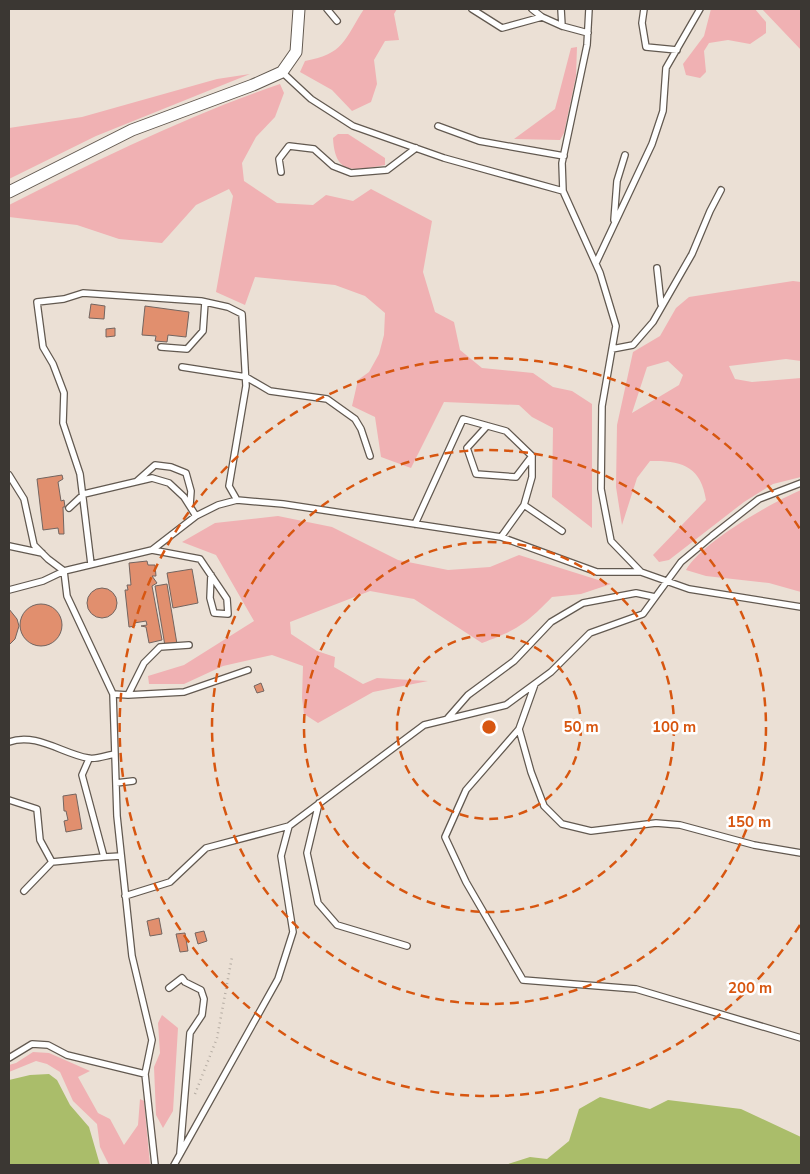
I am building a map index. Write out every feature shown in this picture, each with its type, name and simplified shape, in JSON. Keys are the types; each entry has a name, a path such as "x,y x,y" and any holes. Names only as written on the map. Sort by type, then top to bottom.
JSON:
{"street":[{"path":"9,192 132,130 253,85 282,72 296,52 299,9"}],"lane":[{"path":"328,9 337,21"},
{"path":"472,9 502,28 542,17"},
{"path":"532,9 542,17 562,26 588,33"},
{"path":"561,9 562,26"},
{"path":"589,9 588,33 564,156 563,191 596,263 616,326 602,406 601,489 611,541 642,572"},
{"path":"644,9 642,23 646,47 677,50"},
{"path":"596,263 652,144 663,112 666,68 700,9"},
{"path":"282,72 311,99 352,126 416,148 563,191"},
{"path":"438,126 479,141 564,156"},
{"path":"280,172 279,159 288,146 314,149 334,166 351,173 387,170 416,148"},
{"path":"614,224 617,181 625,155"},
{"path":"612,349 633,345 653,322 661,304 692,254 710,210 721,190"},
{"path":"657,268 661,304"},
{"path":"92,564 84,494 80,474 64,423 64,393 53,364 43,347 37,302 64,299 83,293 205,302 228,307 242,314 246,386 229,486 237,500"},
{"path":"161,347 187,349 203,331 205,302"},
{"path":"182,367 246,376 270,391 327,399 355,419 361,429 370,456"},
{"path":"415,524 463,419 506,431 532,456 532,477 524,506 501,537"},
{"path":"487,426 467,448 476,474 516,477 532,456"},
{"path":"135,482 155,465 171,467 186,473 191,491 190,507"},
{"path":"9,475 24,499 34,545 64,571 66,596 113,694 121,856 132,956 152,1040 145,1074 154,1165"},
{"path":"69,508 84,494 152,478 169,483 184,497 196,516"},
{"path":"126,896 170,882 206,848 289,826 424,724 506,705 551,672 590,633 643,614 681,562 758,499 801,483"},
{"path":"152,550 196,516 218,505 237,500 283,504 501,537 597,572 642,572 689,589 801,607"},
{"path":"524,506 562,530"},
{"path":"9,546 42,553"},
{"path":"9,590 43,580 64,571 152,550 200,559 227,599 228,614 214,613 210,598 211,576"},
{"path":"447,719 468,695 514,661 551,622 583,602 636,593 655,597"},
{"path":"128,695 144,663 160,647 189,645"},
{"path":"113,694 184,692 248,670"},
{"path":"535,684 519,729 466,790 445,837 466,882 523,980 636,989 801,1038"},
{"path":"519,729 544,806 562,824 591,831 656,823 680,825 754,845 801,853"},
{"path":"9,742 14,740 44,742 89,759 115,754"},
{"path":"89,759 82,774 104,857"},
{"path":"116,783 133,781"},
{"path":"9,800 37,809 40,840 52,862"},
{"path":"319,803 307,853 318,904 337,925 407,946"},
{"path":"174,1165 278,979 293,932 281,856 289,826"},
{"path":"24,891 52,862 121,856"},
{"path":"169,988 182,978 184,982 201,990 204,999 202,1015 190,1033 180,1155"},
{"path":"9,1058 32,1044 48,1045 68,1055 109,1067 145,1074"}],"path":[{"path":"194,1094 217,1038 232,957"}],"shaded area":[{"path":"364,9 397,9 394,14 399,40 385,41 374,60 377,84 371,102 352,111 332,90 300,72 305,61 318,58 336,50 347,37"},
{"path":"711,9 755,9 766,22 766,33 750,44 728,40 709,43 704,51 706,72 700,78 686,75 683,64 704,36"},
{"path":"762,9 801,9 801,50"},
{"path":"577,47 576,76 564,133 560,140 514,139 555,109 571,48"},
{"path":"250,74 96,136 9,179 9,128 82,117 217,79"},
{"path":"280,84 284,93 275,117 256,137 242,163 244,181 277,203 313,205 326,195 353,201 371,189 432,221 423,272 435,312 454,322 460,350 482,368 533,373 553,387 572,391 592,404 592,528 552,497 553,428 532,417 519,405 444,402 411,468 381,457 375,417 352,406 358,380 369,372 379,354 384,335 385,313 365,296 335,285 255,277 245,305 216,292 233,196 229,189 196,205 162,243 119,239 77,225 9,217 9,205 75,172 176,124"},
{"path":"338,134 348,134 385,158 385,165 356,169 342,165 335,151 333,138"},
{"path":"793,281 801,282 801,361 786,359 729,366 735,379 752,382 801,378 801,477 773,484 744,502 669,560 659,562 653,555 706,500 703,489 699,479 688,467 671,462 650,461 637,478 622,525 616,487 617,425 633,352 660,336 676,308 689,297","holes":["668,361 683,375 679,385 632,413 647,367"]},
{"path":"801,490 801,592 769,583 706,576 686,570 706,548 738,524"},
{"path":"278,516 332,527 398,560 448,570 490,567 519,555 611,584 581,594 552,597 535,614 520,625 482,643 414,599 370,591 290,622 291,634 317,651 335,657 334,667 363,684 377,678 428,681 373,692 318,723 304,714 302,698 303,666 272,655 223,666 184,684 149,684 148,676 184,665 254,621 216,555 182,542 215,523"},
{"path":"162,1015 178,1028 173,1111 163,1128 156,1115 154,1067 160,1053 158,1023"},
{"path":"33,1052 49,1053 90,1071 78,1077 98,1113 110,1119 124,1145 138,1125 140,1099 144,1101 150,1165 109,1165 100,1147 97,1124 73,1101 60,1072 47,1064 36,1061 9,1072 9,1065 16,1063"},
{"path":"49,1074 57,1080 70,1105 89,1127 100,1165 9,1165 9,1080 30,1075"},
{"path":"600,1097 650,1109 668,1100 741,1109 801,1137 801,1165 505,1165 530,1157 547,1159 569,1141 579,1109"}],"building":[{"path":"91,304 105,306 104,319 89,318"},
{"path":"145,306 189,312 186,337 168,335 167,342 155,341 156,336 142,335"},
{"path":"115,328 115,336 106,337 106,329"},
{"path":"62,475 63,479 58,482 61,501 64,500 65,507 63,507 64,534 59,534 58,528 43,530 37,479"},
{"path":"147,561 148,565 155,565 156,576 152,576 157,583 152,586 162,640 149,643 146,627 141,626 147,625 146,621 134,623 135,626 129,627 125,590 128,590 127,585 131,585 129,563"},
{"path":"192,569 198,603 173,608 167,573"},
{"path":"167,584 177,644 165,646 155,586"},
{"path":"102,588 113,592 117,603 113,614 102,618 91,614 87,603 91,592"},
{"path":"45,604 53,607 59,613 62,625 59,637 53,643 37,646 29,643 23,637 20,621 23,613 29,607"},
{"path":"9,609 17,619 19,626 15,639 9,645"},
{"path":"261,683 264,691 257,693 254,686"},
{"path":"76,794 82,829 66,832 64,821 68,820 66,811 64,811 63,796"},
{"path":"159,918 162,934 150,936 147,921"},
{"path":"204,931 207,941 198,944 195,933"},
{"path":"185,933 188,951 180,952 176,934"}]}
